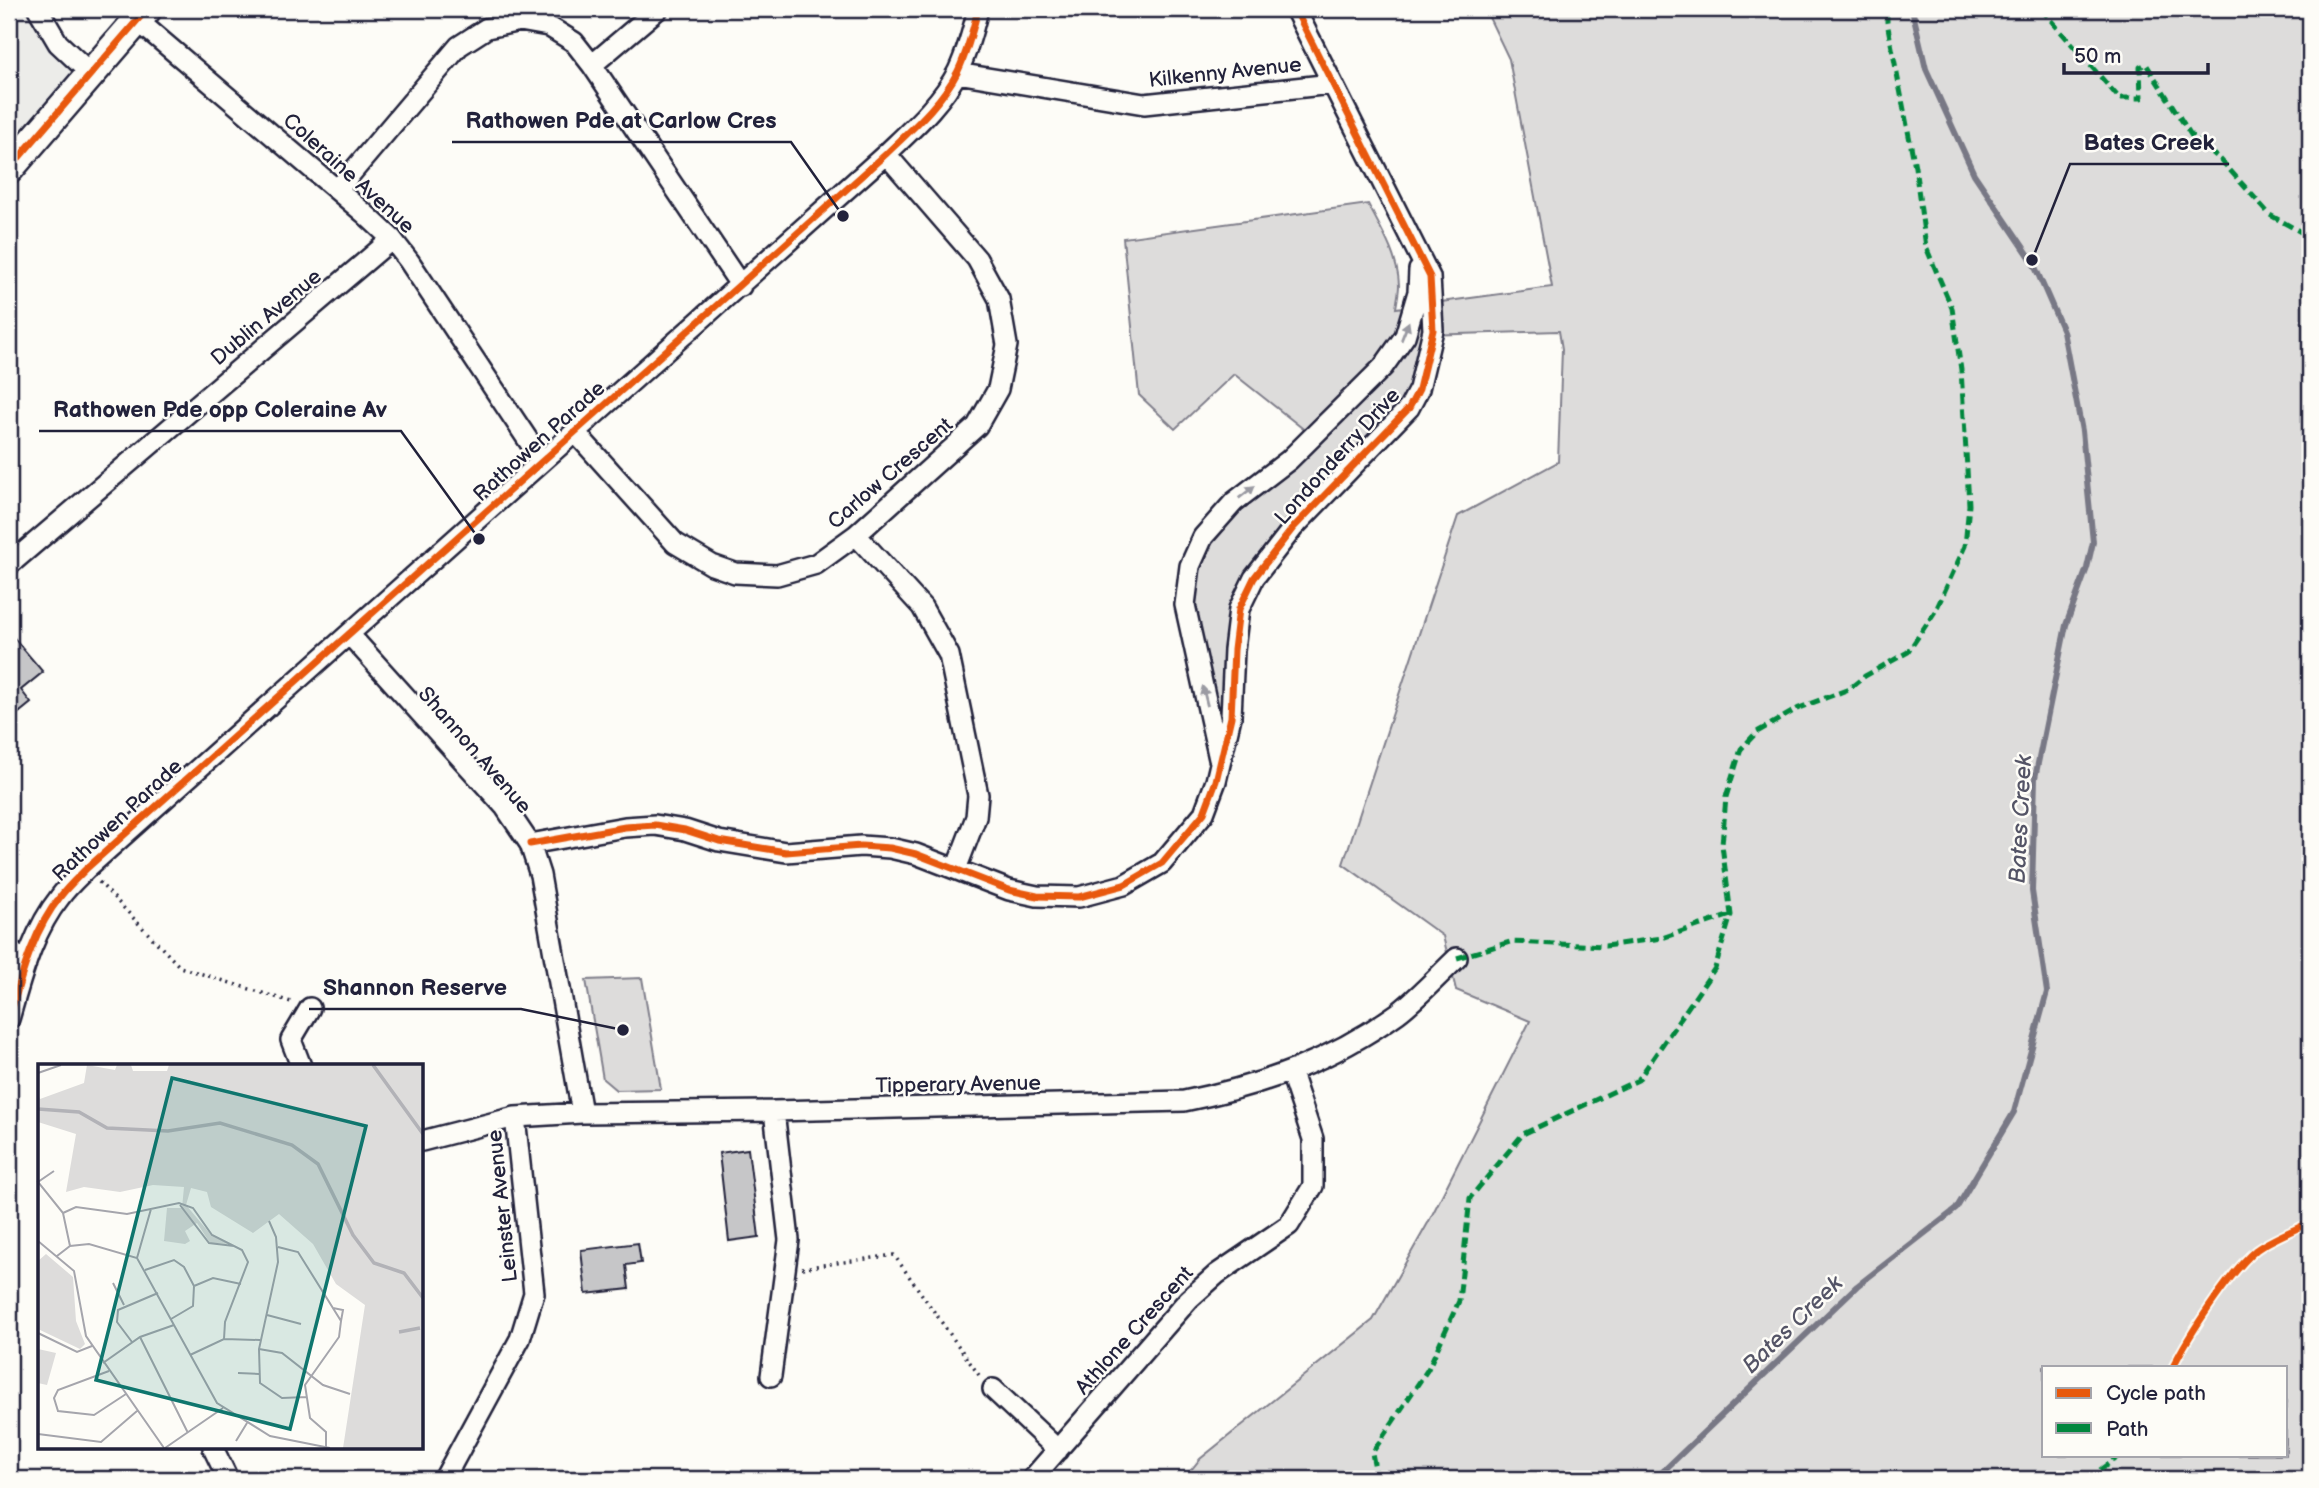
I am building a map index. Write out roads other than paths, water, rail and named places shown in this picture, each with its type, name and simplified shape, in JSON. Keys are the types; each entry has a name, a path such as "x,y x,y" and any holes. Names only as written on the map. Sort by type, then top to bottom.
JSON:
{"street":[{"path":"38,9 58,43 90,73"},
{"path":"592,65 658,9"},
{"name":"Rathowen Parade","path":"9,1019 26,964 49,912 60,896 86,869 886,154 919,122 957,73 978,9"},
{"name":"Londonderry Drive","path":"530,844 625,827 655,825 685,830 719,841 786,852 860,846 890,848 916,854 1009,890 1037,896 1079,897 1124,885 1162,863 1204,813 1216,781 1231,717 1239,609 1254,578 1293,528 1409,408 1419,389 1433,330 1430,277 1295,9"},
{"path":"9,169 142,14"},
{"name":"Coleraine Avenue","path":"142,14 392,240 409,261 542,461"},
{"path":"337,190 459,46 486,28 520,21 548,26 574,42 592,65 741,286"},
{"name":"Kilkenny Avenue","path":"957,73 1143,104 1332,83"},
{"name":"Carlow Crescent","path":"575,432 675,542 712,565 735,573 777,575 816,564 856,535 977,426 998,389 1007,345 999,299 977,259 886,154"},
{"name":"Dublin Avenue","path":"9,565 392,240"},
{"name":"Londonderry Drive","path":"1220,763 1185,605 1190,566 1203,537 1234,502 1289,460 1383,367 1405,336 1418,292 1419,255"},
{"path":"856,535 922,607 949,655 978,795 976,817 956,869"},
{"name":"Shannon Avenue","path":"349,634 505,807 530,844 540,874 582,1113"},
{"path":"9,949 26,964"},
{"name":"Tipperary Avenue","path":"424,1140 515,1117 582,1113 1184,1101 1236,1091 1291,1073 1355,1041 1400,1012 1457,958"},
{"path":"300,1064 291,1040 310,1008"},
{"name":"Athlone Crescent","path":"1032,1479 1189,1299 1217,1274 1289,1225 1295,1216 1313,1186 1313,1139 1291,1073"},
{"path":"771,1376 789,1240 774,1111"},
{"name":"Leinster Avenue","path":"444,1479 520,1339 534,1293 515,1117"},
{"path":"993,1389 1058,1450"},
{"path":"214,1450 228,1479"}],"waterway":[{"name":"Bates Creek","path":"1655,1479 1857,1286 1956,1209 2014,1112 2047,992 2032,891 2035,778 2066,625 2087,568 2093,542 2082,431 2063,331 2032,260 1974,174 1926,69 1912,9"}],"place":[{"name":"Rathowen Pde at Carlow Cres","path":"843,216"},
{"name":"Bates Creek","path":"2032,260"},
{"name":"Rathowen Pde opp Coleraine Av","path":"479,539"},
{"name":"Shannon Reserve","path":"623,1030"}]}
